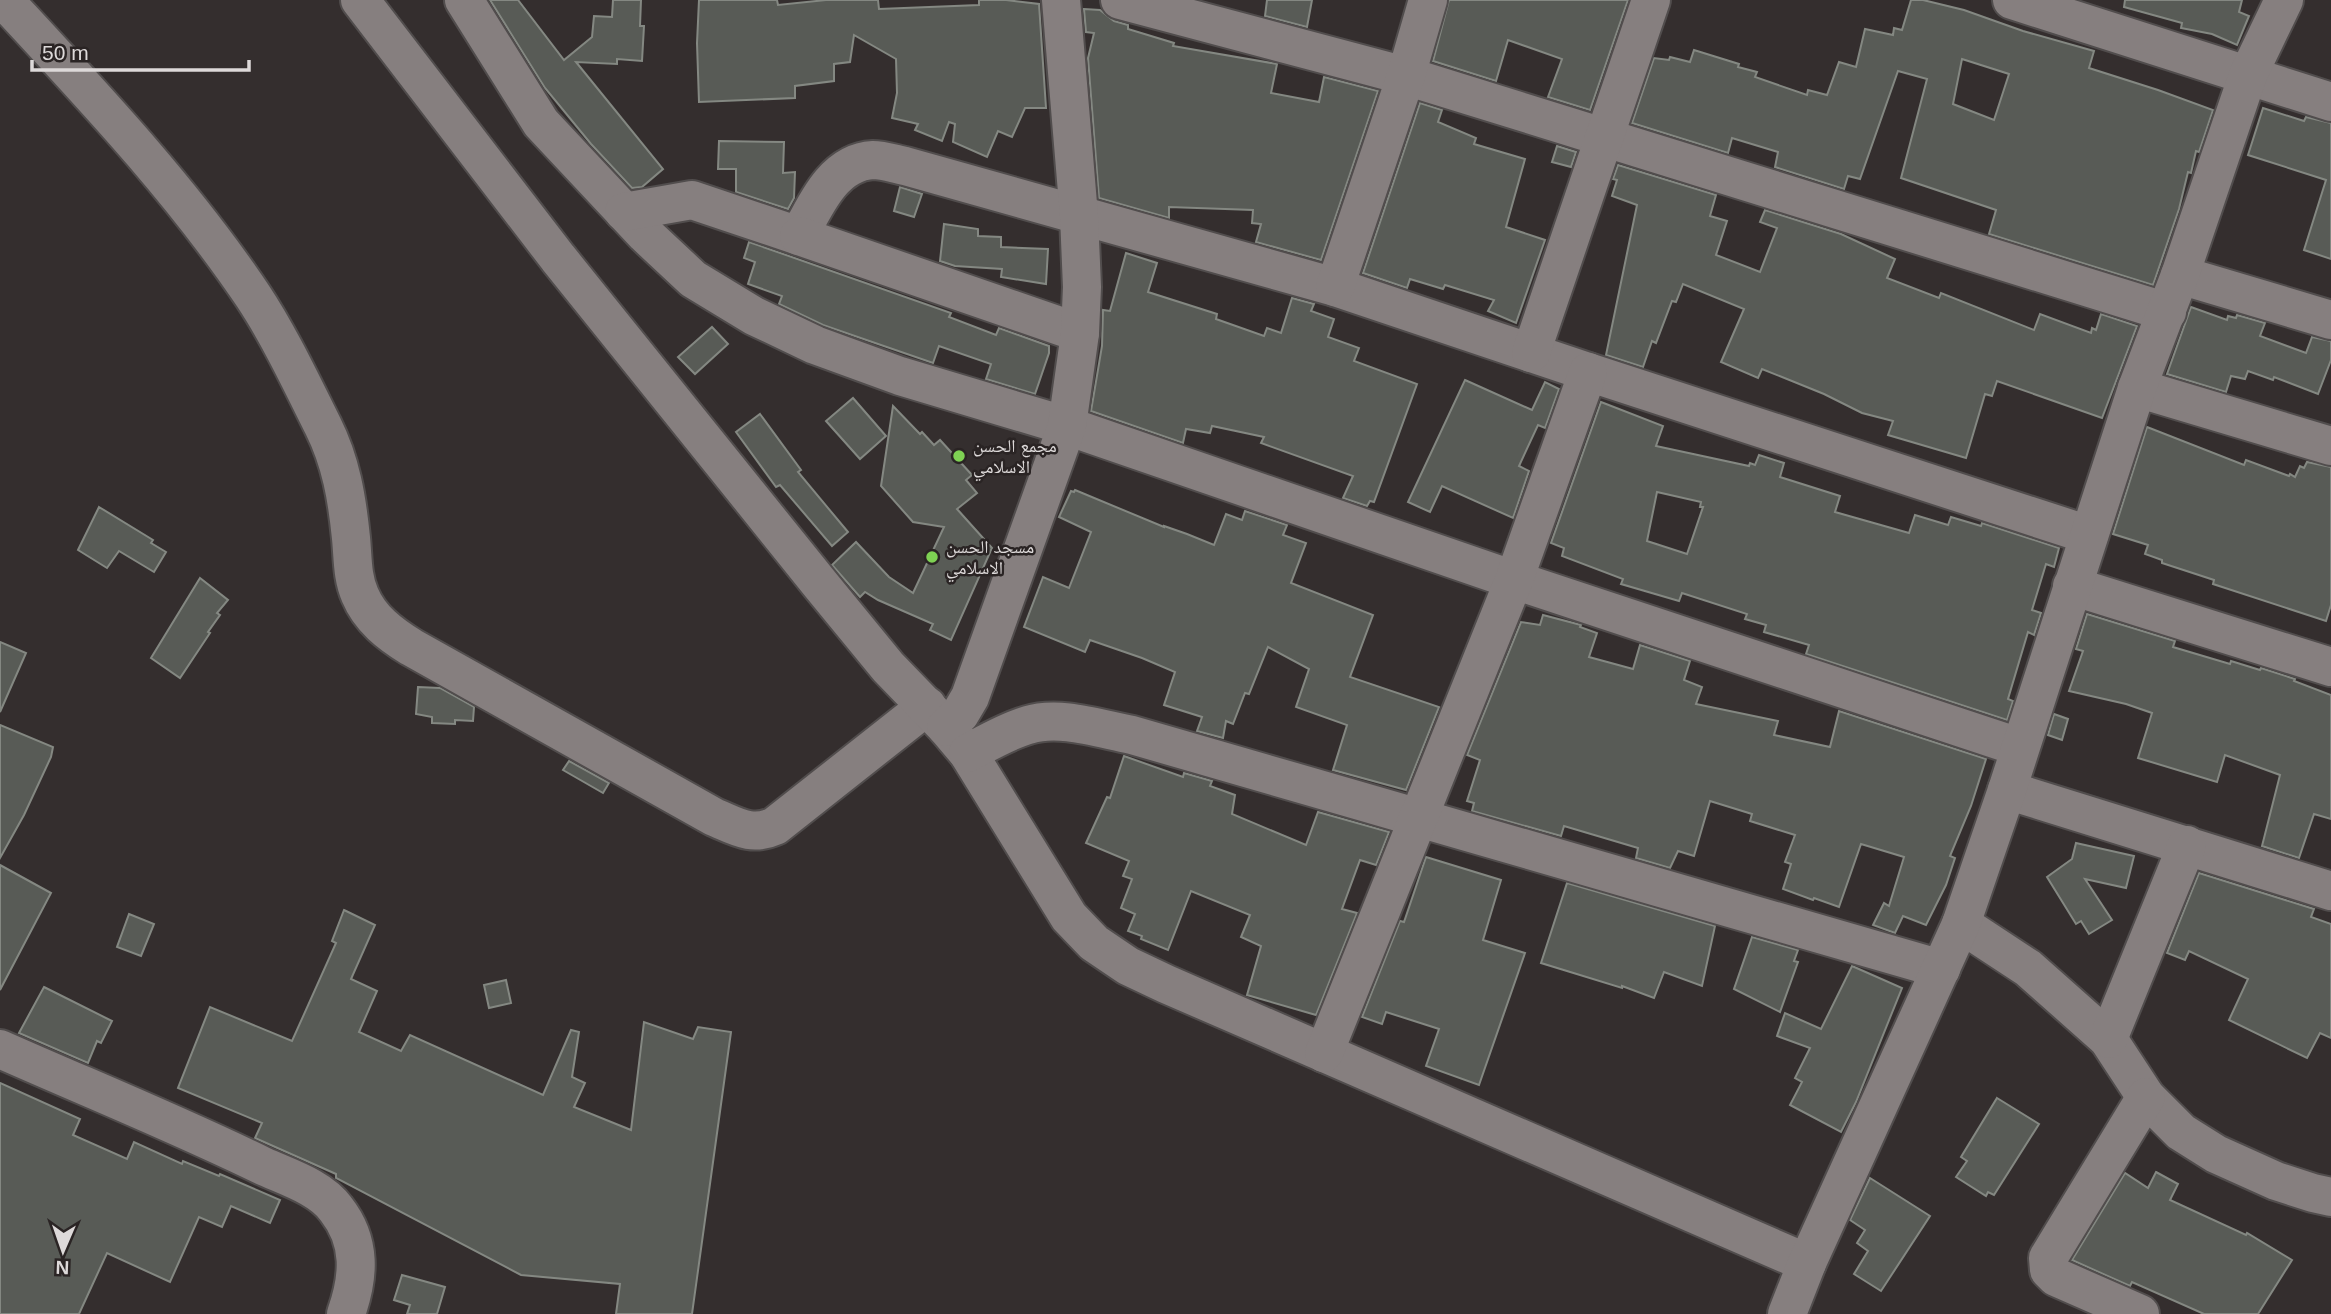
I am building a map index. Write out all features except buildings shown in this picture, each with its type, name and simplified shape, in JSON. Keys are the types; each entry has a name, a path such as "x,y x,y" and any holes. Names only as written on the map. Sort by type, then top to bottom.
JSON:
{"street":[{"path":"5,0 192,214 254,298 298,377 341,470 354,577 360,597 373,617 389,633 411,647 714,817 752,832 775,826 947,729 970,697 1067,426 1080,333 1080,216 1061,0"},
{"path":"360,0 558,258 754,502 888,667 947,729 1069,917 1094,943 1128,966 1807,1263"},
{"path":"464,0 541,123 624,212 692,279 754,316 815,345 900,376 1067,426 1514,580 2019,747"},
{"path":"1120,0 1406,76 2166,312"},
{"path":"1335,287 1406,76 1428,0"},
{"path":"1531,353 1651,0"},
{"path":"2012,0 2331,102"},
{"path":"1787,1314 1807,1263 1961,924 2137,388 2180,275 2248,75 2284,0"},
{"path":"799,236 832,180 847,168 872,160 905,166 1335,287 2089,535"},
{"path":"624,212 692,200 1080,333"},
{"path":"2180,275 2331,320"},
{"path":"1324,1053 1514,580 1588,372"},
{"path":"2137,388 2331,446"},
{"path":"2072,586 2331,667"},
{"path":"947,729 1052,722 1132,735 1941,969"},
{"path":"2007,790 2331,891"},
{"path":"2108,1039 2187,845"},
{"path":"1961,924 2028,968 2108,1039 2146,1097 2181,1132 2216,1154 2276,1181 2312,1194 2331,1197"},
{"path":"0,1049 226,1148 317,1192 335,1207 355,1243 357,1261 354,1291 346,1314"},
{"path":"2140,1314 2056,1277 2049,1270 2048,1258 2146,1097"}],"place":[{"name":"مجمع الحسن الاسلامي","path":"959,456"},
{"name":"مسجد الحسن الاسلامي","path":"932,557"}]}
